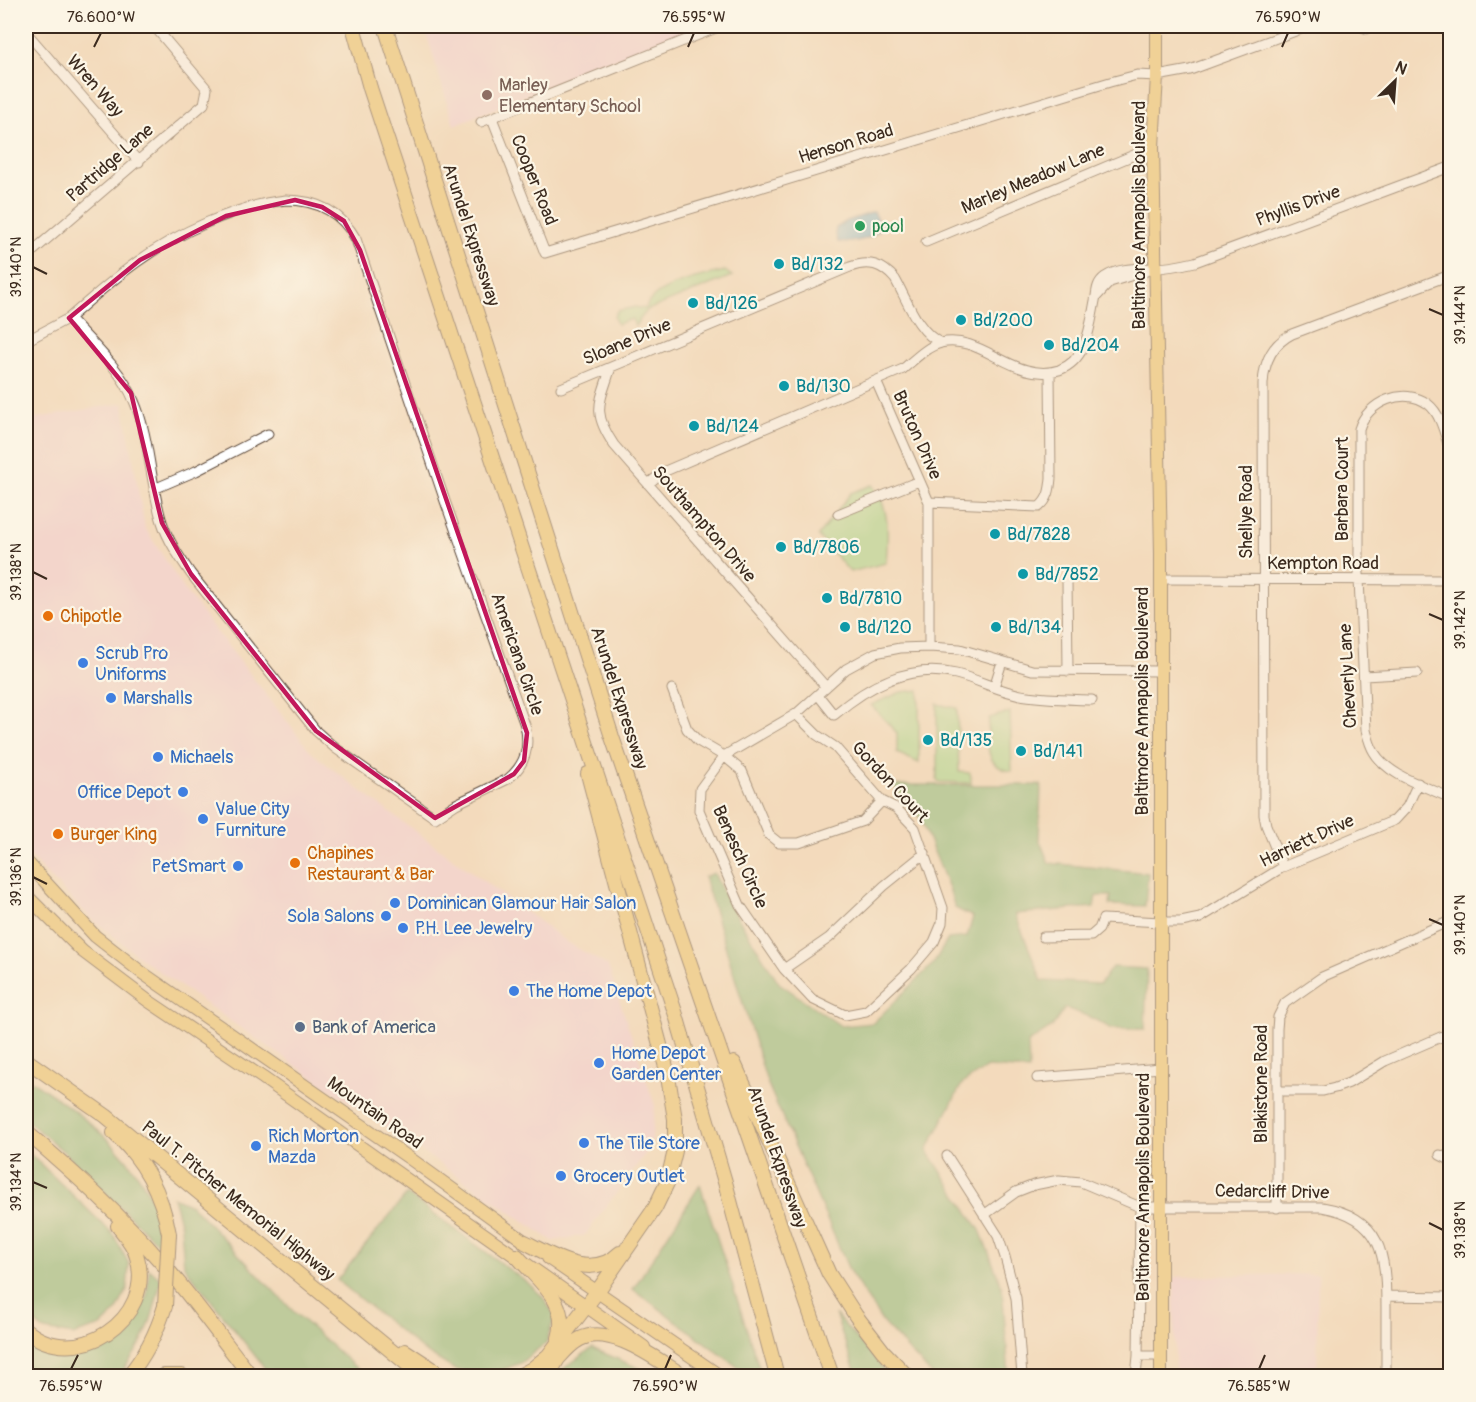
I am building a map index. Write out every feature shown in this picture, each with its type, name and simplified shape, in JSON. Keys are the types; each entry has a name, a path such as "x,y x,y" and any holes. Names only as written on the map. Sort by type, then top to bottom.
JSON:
{"highway":[{"path":"352,26 370,88 676,1015 725,1182 777,1377"},
{"name":"Arundel Expressway","path":"385,26 612,737 832,1377"},
{"path":"542,606 542,626 602,822 673,1098 675,1134 675,1151 667,1183 655,1208 599,1294 552,1358"},
{"path":"694,971 829,1274 856,1316 907,1377"},
{"name":"Paul T. Pitcher Memorial Highway","path":"26,1060 106,1116 422,1377"},
{"path":"26,1066 119,1138 136,1157 160,1196 169,1234 165,1306 153,1339 128,1377"},
{"path":"26,1132 107,1204 140,1239 189,1296 251,1377"},
{"path":"26,1330 42,1340 56,1344 82,1344 93,1341 114,1329 124,1319 137,1296 140,1281 137,1255 129,1241 51,1153"},
{"path":"525,1242 553,1257 585,1267 612,1260 640,1232"},
{"path":"517,1256 556,1300 560,1310 562,1326 548,1377"},
{"path":"286,1264 443,1377"},
{"path":"519,1377 581,1338 596,1335 611,1336 626,1342 685,1377"},
{"path":"165,1377 182,1377"}],"main road":[{"name":"Baltimore Annapolis Boulevard","path":"1157,26 1154,147 1161,579 1161,1377"},
{"name":"Mountain Road","path":"26,861 95,936 141,972 720,1377"},
{"name":"Mountain Road","path":"26,895 82,951 147,1000 517,1256 685,1377"}],"street":[{"name":"Partridge Lane","path":"26,257 204,104 207,89 154,26"},
{"path":"481,122 721,26"},
{"name":"Henson Road","path":"545,253 1090,88 1137,75 1157,76 1190,70 1309,26"},
{"path":"1449,26 1450,33"},
{"name":"Wren Way","path":"26,32 139,162"},
{"name":"Cooper Road","path":"492,118 545,253"},
{"name":"Marley Meadow Lane","path":"926,242 1154,147"},
{"name":"Phyllis Drive","path":"1050,372 1077,359 1088,338 1095,297 1110,282 1155,268 1195,262 1450,167"},
{"name":"Americana Circle","path":"26,341 69,318 127,269 153,251 188,232 244,210 276,201 296,200 322,207 344,221 360,250 445,501 522,717 528,741 522,765 508,779 456,804 435,818 335,748 316,731 191,574 175,549 162,523 139,414 131,393 115,369 69,318"},
{"name":"Sloane Drive","path":"561,387 850,267 867,262 876,264 889,272 923,329 933,340 941,343"},
{"name":"Shellye Road","path":"1283,867 1264,815 1263,372 1276,344 1292,334 1450,275"},
{"path":"648,484 663,472 903,369 930,348 941,343 968,345 1018,368 1050,372 1051,478 1050,490 1044,503 1039,507 929,502 929,646"},
{"name":"Southampton Drive","path":"611,367 599,406 599,419 614,445 826,687"},
{"name":"Bruton Drive","path":"876,381 929,502"},
{"name":"Barbara Court","path":"1359,579 1358,440 1364,415 1375,406 1393,398 1411,397 1420,400 1427,403 1438,416 1450,450"},
{"path":"154,489 196,471 268,434"},
{"path":"838,514 919,481"},
{"name":"Kempton Road","path":"1161,579 1450,580"},
{"name":"Cheverly Lane","path":"1359,579 1366,730 1374,753 1392,769 1450,798"},
{"path":"1067,580 1068,671"},
{"path":"723,756 796,714 846,669 874,653 929,646 960,649 1032,670 1160,671"},
{"path":"994,687 1002,662"},
{"path":"818,695 834,715 872,686 898,676 926,671 955,674 1026,696 1092,700"},
{"path":"1365,676 1417,673"},
{"path":"672,689 687,729 698,741 742,771 769,835 779,843 799,843 864,820 882,801"},
{"name":"Gordon Court","path":"796,714 817,735 835,747 882,801 896,807 915,828 943,908 942,923"},
{"name":"Benesch Circle","path":"723,756 700,789 699,810 740,904 784,969 812,999 844,1015 866,1011 911,969 934,942 942,923"},
{"name":"Harriett Drive","path":"1043,937 1091,936 1099,929 1103,919 1181,922 1200,918 1283,867 1395,820 1407,807 1418,783"},
{"path":"784,969 829,938 884,886 925,853"},
{"name":"Blakistone Road","path":"1277,1208 1278,1017 1285,1003 1290,997 1332,971 1450,921"},
{"path":"1278,1091 1335,1088 1349,1083 1385,1061 1450,1033"},
{"path":"1037,1078 1161,1068"},
{"path":"1440,1155 1450,1160"},
{"path":"947,1156 998,1236 1014,1290 1019,1323 1022,1377"},
{"path":"984,1215 1016,1192 1034,1185 1059,1180 1082,1182 1140,1207 1136,1377"},
{"name":"Cedarcliff Drive","path":"1140,1207 1322,1208 1337,1210 1352,1216 1369,1229 1380,1249 1385,1266 1386,1377"},
{"path":"1386,1296 1450,1297"},
{"path":"1138,1356 1161,1356"}],"highlighted area":[{"path":"295,200 322,207 344,221 360,250 527,733 524,761 514,774 435,818 316,731 191,574 162,523 131,393 69,318 140,260 226,216"}],"shaded area":[{"name":"Marley Elementary School","path":"424,26 698,26 454,125"},
{"path":"123,403 145,528 188,595 312,753 569,943 608,966 655,1106 651,1146 585,1235 553,1241 226,1018 143,960 90,917 26,851 26,420"},
{"path":"1318,1274 1317,1376 1175,1376 1174,1277"}],"green space":[{"path":"725,271 732,276 647,310 635,326 632,319 617,324 614,317 617,311 635,307 646,309 657,294 667,288"},
{"path":"872,485 882,503 887,522 886,563 850,572 818,536 851,493"},
{"path":"919,690 919,763 897,753 897,733 871,705 901,692"},
{"path":"937,704 957,708 959,772 970,773 971,783 937,780"},
{"path":"1010,712 1012,771 996,765 991,759 988,744 989,718"},
{"path":"893,785 1041,785 1039,839 1049,863 1148,873 1145,906 1110,905 1111,896 1096,896 1094,907 1015,914 1042,981 1100,984 1112,967 1147,969 1145,1029 1112,1029 1090,1017 1065,1008 1052,1027 1028,1043 1029,1070 987,1067 962,1084 927,1150 980,1230 1002,1287 1009,1376 933,1376 883,1323 850,1272 767,1082 704,877 714,873 726,899 779,983 841,1026 873,1023 933,964 948,939 967,937 973,917 955,908 920,818"},
{"path":"26,1077 94,1127 134,1169 148,1193 158,1219 160,1246 63,1151 26,1120"},
{"path":"26,1150 113,1234 129,1264 127,1290 116,1312 101,1326 73,1335 44,1330 26,1316"},
{"path":"700,1185 762,1376 750,1376 633,1289"},
{"path":"407,1194 542,1296 555,1316 546,1343 520,1363 491,1374 455,1370 424,1351 337,1280"},
{"path":"173,1197 191,1205 293,1311 365,1376 271,1376 184,1266 181,1226"},
{"path":"149,1269 161,1279 154,1308 142,1342 118,1376 26,1376 26,1351 29,1344 74,1354 109,1342 136,1318 147,1296"},
{"path":"835,1314 890,1376 857,1376"},
{"path":"592,1348 654,1376 558,1376 559,1372"}],"water":[{"name":"pool","path":"874,212 882,227 878,232 862,240 838,242 836,228 847,221"}],"place":[{"name":"Marley Elementary School","path":"487,95"},
{"name":"pool","path":"860,226"},
{"name":"Bd/132","path":"779,264"},
{"name":"Bd/126","path":"693,303"},
{"name":"Bd/200","path":"961,320"},
{"name":"Bd/204","path":"1049,345"},
{"name":"Bd/130","path":"784,386"},
{"name":"Bd/124","path":"694,426"},
{"name":"Bd/7828","path":"995,534"},
{"name":"Bd/7806","path":"781,547"},
{"name":"Bd/7852","path":"1023,574"},
{"name":"Bd/7810","path":"827,598"},
{"name":"Chipotle","path":"48,616"},
{"name":"Bd/120","path":"845,627"},
{"name":"Bd/134","path":"996,627"},
{"name":"Scrub Pro Uniforms","path":"83,663"},
{"name":"Marshalls","path":"111,698"},
{"name":"Bd/135","path":"928,740"},
{"name":"Bd/141","path":"1021,751"},
{"name":"Michaels","path":"158,757"},
{"name":"Office Depot","path":"183,792"},
{"name":"Value City Furniture","path":"203,819"},
{"name":"Burger King","path":"58,834"},
{"name":"Chapines Restaurant & Bar","path":"295,863"},
{"name":"PetSmart","path":"238,866"},
{"name":"Dominican Glamour Hair Salon","path":"395,903"},
{"name":"Sola Salons","path":"386,916"},
{"name":"P.H. Lee Jewelry","path":"403,928"},
{"name":"The Home Depot","path":"514,991"},
{"name":"Bank of America","path":"300,1027"},
{"name":"Home Depot Garden Center","path":"599,1063"},
{"name":"The Tile Store","path":"584,1143"},
{"name":"Rich Morton Mazda","path":"256,1146"},
{"name":"Grocery Outlet","path":"561,1176"}]}
